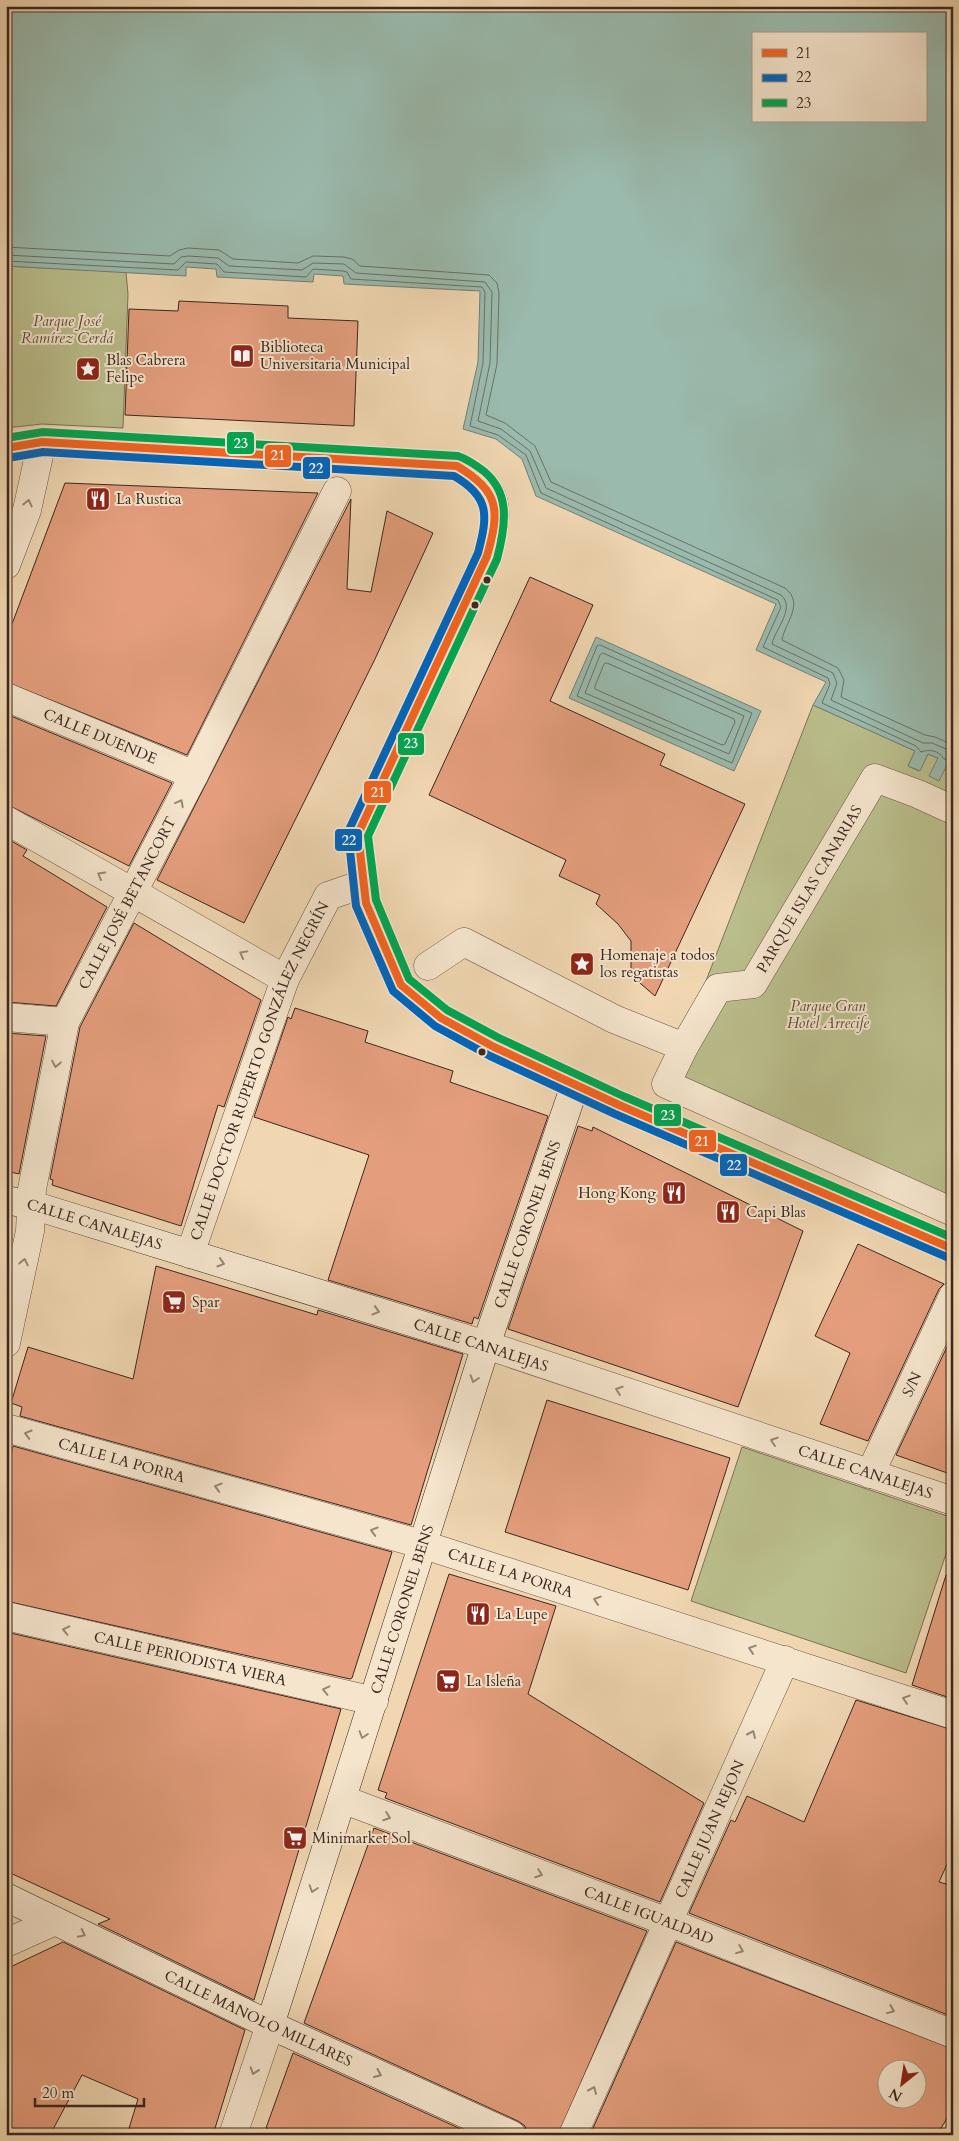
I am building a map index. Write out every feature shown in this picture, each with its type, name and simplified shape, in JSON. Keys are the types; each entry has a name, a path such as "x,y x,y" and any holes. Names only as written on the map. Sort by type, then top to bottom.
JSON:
{"street":[{"path":"6,566 27,510 42,442"},
{"path":"6,448 42,442 457,466 482,482 494,505 495,530 487,556 358,834 366,903 401,985 441,1018 494,1047 575,1085 953,1249"},
{"name":"CALLE JOSÉ BETANCORT","path":"6,1344 30,1231 19,1203 32,1188 65,1022 194,775 337,491"},
{"name":"CALLE DUENDE","path":"6,697 194,775"},
{"name":"PARQUE ISLAS CANARIAS","path":"953,810 918,794 875,778 753,984 718,988 684,1047 666,1084 953,1212"},
{"path":"6,820 285,979"},
{"name":"CALLE DOCTOR RUPERTO GONZÁLEZ NEGRÍN","path":"190,1254 285,979 328,896 363,884"},
{"path":"428,966 464,942 614,1020 684,1047"},
{"path":"6,1017 65,1022"},
{"name":"CALLE CORONEL BENS","path":"233,2135 374,1701 421,1544 486,1345 575,1085"},
{"name":"CALLE CANALEJAS","path":"19,1203 486,1345 953,1502"},
{"name":"S/N","path":"870,1474 953,1296"},
{"name":"CALLE LA PORRA","path":"6,1428 421,1544 953,1715"},
{"name":"CALLE PERIODISTA VIERA","path":"6,1616 374,1701"},
{"name":"CALLE JUAN REJON","path":"573,2135 785,1660"},
{"name":"CALLE IGUALDAD","path":"342,1799 668,1922 953,2034"},
{"name":"CALLE MANOLO MILLARES","path":"6,1897 270,2025 512,2135"},
{"path":"6,1944 55,1921"}],"green space":[{"name":"Parque José Ramírez Cerdá","path":"6,266 126,272 128,294 123,428 42,424 6,428"},
{"name":"Parque Gran Hotel Arrecife","path":"813,705 915,751 908,766 919,771 928,754 938,758 939,780 948,763 953,765 953,778 950,785 953,786 953,1203 666,1084"},
{"path":"742,1447 953,1518 953,1533 906,1673 691,1601"}],"water":[{"path":"6,6 953,6 953,765 948,763 939,781 929,776 938,758 928,754 920,771 908,766 915,751 813,705 826,682 756,650 776,604 536,496 522,459 496,439 463,429 478,362 480,291 344,284 343,276 314,274 313,282 217,277 216,269 186,267 186,276 6,266"},
{"path":"596,637 761,711 734,771 569,698"}],"building":[{"name":"Biblioteca Universitaria Municipal","path":"179,301 288,306 288,318 358,321 354,426 125,415 129,309 178,311"},
{"path":"65,483 318,493 187,755 6,682 6,640"},
{"path":"351,499 347,589 371,592 387,511 433,533 375,659 244,923 157,880"},
{"path":"530,577 593,605 550,701 665,754 660,765 745,804 655,996 634,978 631,970 631,941 618,924 596,904 600,895 559,876 566,860 429,795"},
{"path":"6,714 172,783 129,866 6,804"},
{"path":"6,838 27,850 23,856 107,907 56,1006 6,1002"},
{"path":"134,923 261,1000 224,1107 218,1105 181,1226 52,1185 53,1180 50,1179 80,1027"},
{"path":"295,1008 368,1031 365,1042 453,1071 450,1082 548,1116 478,1319 474,1317 472,1324 328,1280 369,1155 254,1117 288,1017 291,1019"},
{"path":"6,1033 46,1036 19,1174 6,1171"},
{"path":"578,1126 592,1131 593,1127 803,1231 738,1407 508,1329"},
{"path":"858,1244 944,1284 939,1289 868,1441 820,1424 850,1353 815,1336"},
{"path":"156,1266 317,1315 318,1310 463,1354 411,1525 20,1416 22,1407 11,1403 28,1347 133,1379"},
{"path":"953,1334 953,1475 896,1455"},
{"path":"547,1400 730,1458 688,1590 505,1532"},
{"path":"13,1446 392,1552 352,1678 6,1601 6,1478"},
{"path":"449,1574 556,1606 528,1694 704,1803 660,1902 385,1798 387,1793 378,1790"},
{"path":"946,1575 953,1576 953,1699 912,1685"},
{"path":"6,1632 341,1709 254,2000 98,1924 110,1919 6,1871"},
{"path":"856,1700 953,1730 953,1851 939,1882 953,1886 953,2017 689,1913 731,1820 735,1822 747,1796 804,1822"},
{"path":"374,1828 647,1931 558,2135 527,2135 525,2126 518,2121 304,2023"},
{"path":"63,1942 245,2030 213,2135 127,2135 138,2099 82,2075 50,2135 6,2135 6,1969"},
{"path":"676,1942 953,2049 953,2108 937,2135 590,2135"},
{"path":"293,2053 474,2135 282,2135 266,2128"}],"transit line":[{"name":"23","path":"6,438 43,432 458,456 471,462 489,476 497,486 504,508 503,533 497,559 368,836 376,900 409,979 447,1010 499,1038 623,1096 953,1238"},
{"name":"21","path":"6,448 42,442 457,466 471,475 489,494 495,514 487,556 358,834 366,903 401,985 441,1018 494,1047 619,1105 953,1249"},
{"name":"22","path":"8,458 43,452 454,476 466,484 480,500 483,508 484,528 478,553 348,832 356,906 393,991 435,1026 490,1056 615,1114 949,1258"}],"place":[{"name":"Biblioteca Universitaria Municipal","path":"242,356"},
{"name":"Blas Cabrera Felipe","path":"88,369"},
{"name":"La Rustica","path":"98,499"},
{"name":"Homenaje a todos los regatistas","path":"582,964"},
{"name":"Hong Kong","path":"674,1193"},
{"name":"Capi Blas","path":"728,1212"},
{"name":"Spar","path":"174,1302"},
{"name":"La Lupe","path":"478,1614"},
{"name":"La Isleña","path":"448,1681"},
{"name":"Minimarket Sol","path":"295,1838"}]}
